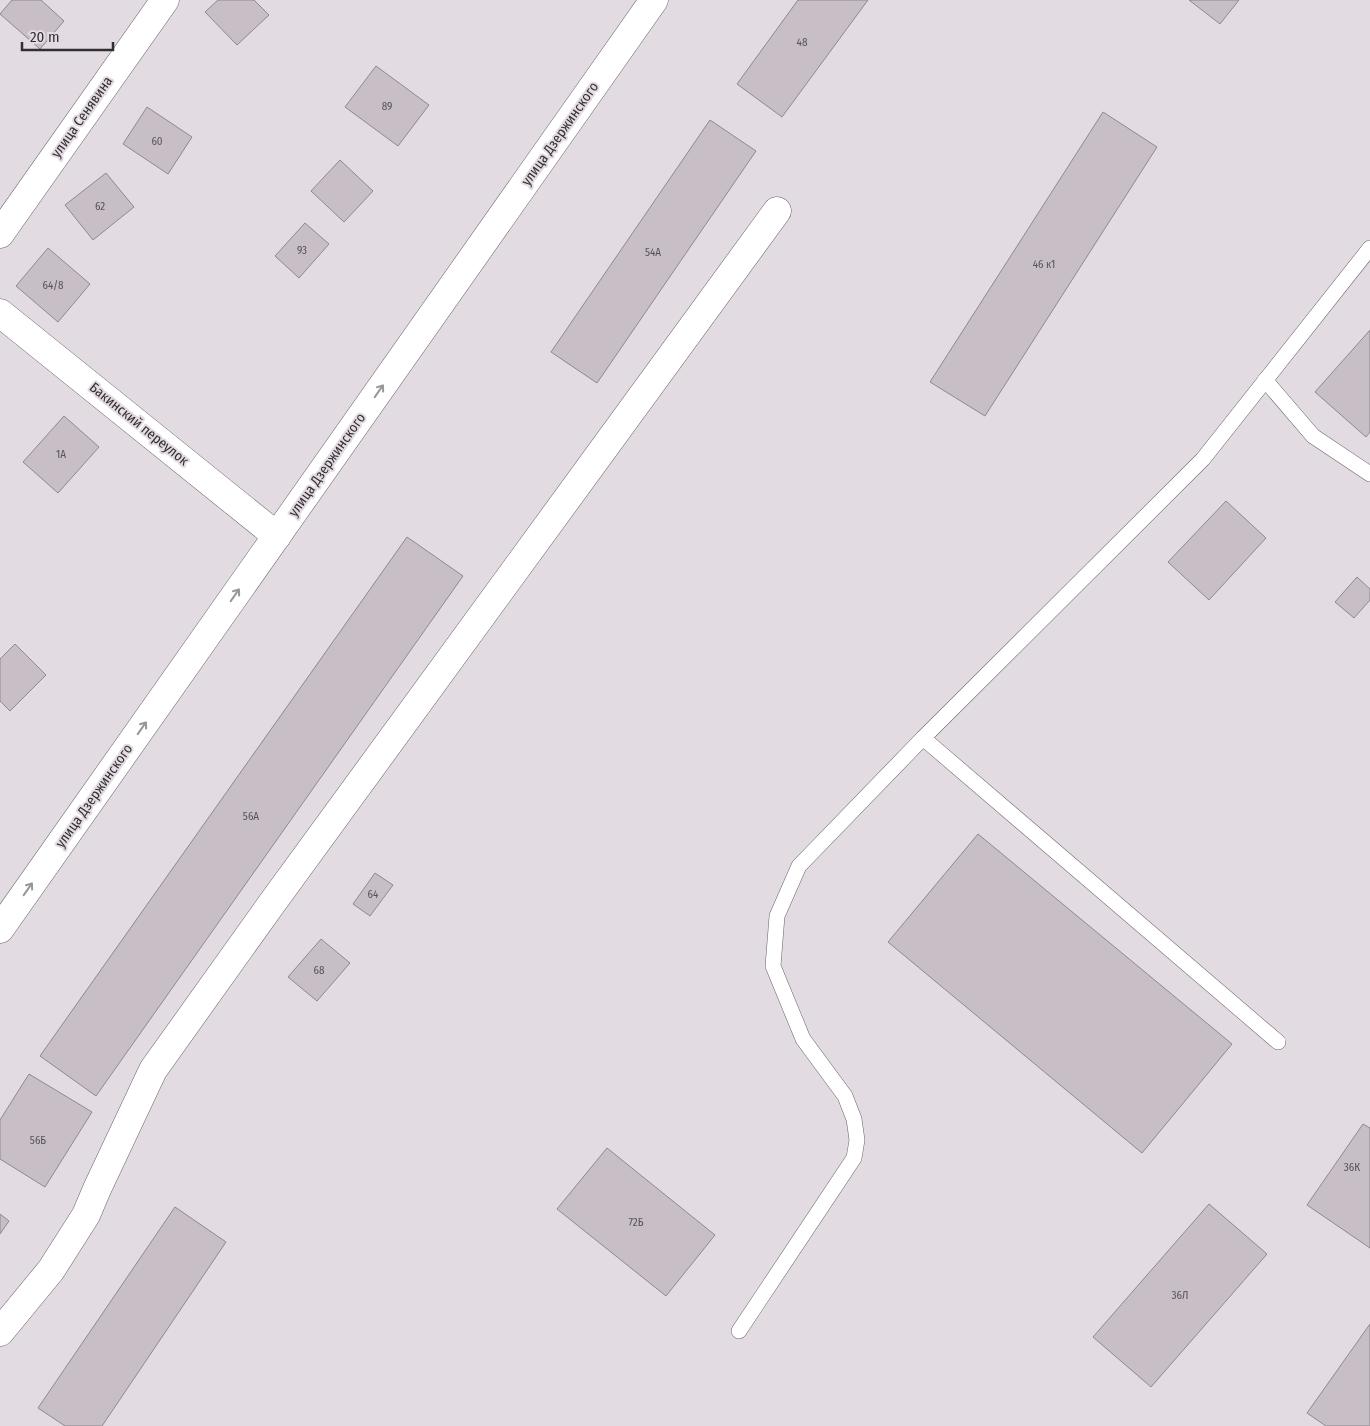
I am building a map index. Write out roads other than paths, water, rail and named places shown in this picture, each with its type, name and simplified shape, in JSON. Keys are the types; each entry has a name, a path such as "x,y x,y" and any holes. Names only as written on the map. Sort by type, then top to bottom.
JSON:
{"street":[{"name":"улица Сенявина","path":"0,234 165,0"},
{"name":"улица Дзержинского","path":"0,929 654,0"},
{"path":"0,1332 51,1270 86,1215 96,1189 153,1070 270,906 778,211"},
{"name":"Бакинский переулок","path":"0,313 277,536"}],"lane":[{"path":"739,1331 854,1158 857,1140 854,1120 845,1096 803,1039 773,966 777,916 799,866 923,738 1203,459 1370,248"},
{"path":"1265,380 1313,436 1370,474"},
{"path":"923,738 1278,1042"}]}
